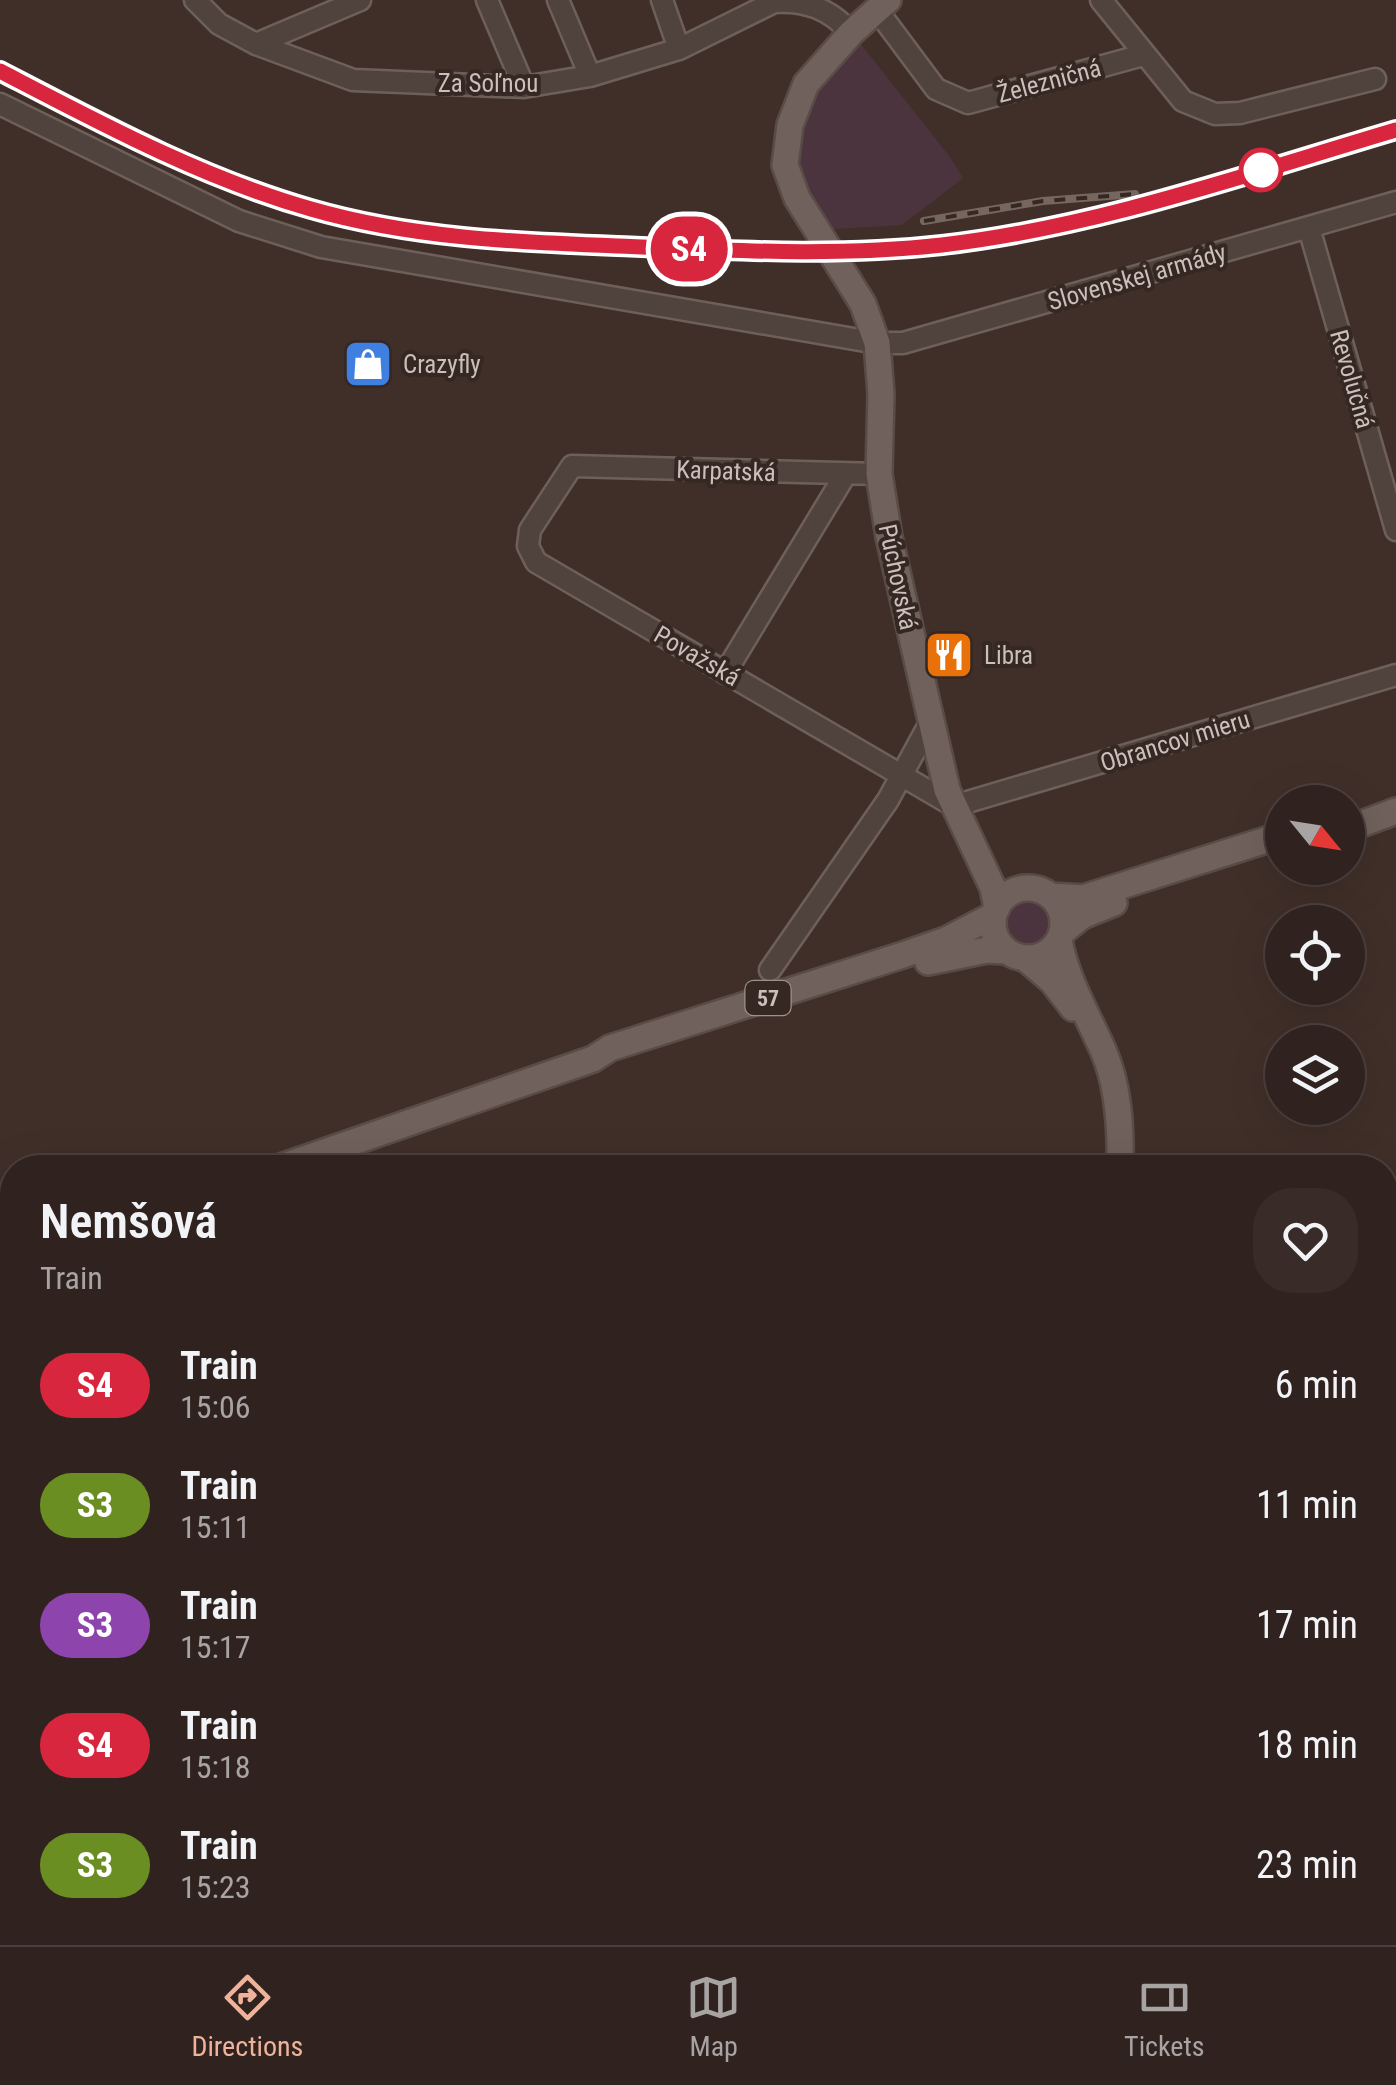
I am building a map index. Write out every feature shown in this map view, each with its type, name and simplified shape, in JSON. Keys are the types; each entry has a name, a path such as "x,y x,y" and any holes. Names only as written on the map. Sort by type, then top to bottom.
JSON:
{"main road":[{"name":"Púchovská","path":"882,5 815,71 804,89 790,126 785,166 797,198 863,304 876,343 881,394 879,474 892,552 957,813 993,888 996,912"},
{"path":"1365,810 1396,803"},
{"path":"1365,823 1396,811"},
{"path":"957,813 1000,865 1042,892 1062,912 1062,957 1110,1071 1119,1155"},
{"name":"57","path":"316,1155 593,1059 610,1048 946,940 996,912 1008,894 1042,892 1067,899 1102,892 1265,840"},
{"name":"57","path":"593,1059 614,1062 951,955 988,950 1041,956 1082,916 1265,855"},
{"path":"996,912 997,938 1052,981 1095,1035"}],"street":[{"name":"Za Soľnou","path":"195,0 219,24 256,44 353,80 524,87 590,76 679,49 774,2 788,0 829,12 851,33"},
{"path":"487,0 524,87"},
{"path":"558,0 590,76"},
{"path":"662,0 679,49"},
{"name":"Železničná","path":"1101,0 1183,101 1214,114 1240,112 1374,80"},
{"path":"256,44 350,2"},
{"name":"Železničná","path":"882,5 936,89 968,103 1143,55"},
{"name":"Slovenskej armády","path":"0,104 239,221 321,247 876,343 903,343 1396,202"},
{"name":"Revolučná","path":"1308,228 1396,530"},
{"name":"Karpatská","path":"572,466 879,474"},
{"name":"Považská","path":"572,466 530,530 528,546 536,562 902,774 957,813"},
{"path":"726,673 845,474"},
{"name":"Obrancov mieru","path":"957,813 1396,674"},
{"path":"770,970 848,859 931,721"}],"shaded area":[{"path":"860,43 963,178 902,225 834,229 805,192 797,172 795,151 798,130 817,91"},
{"path":"1028,902 1043,908 1049,923 1043,938 1028,944 1013,938 1007,923 1013,908"}],"railway":[{"path":"0,71 230,182 347,219 459,236 693,249 859,251 1000,237 1171,197 1396,131"},
{"path":"924,221 1043,201 1135,194"}],"train":[{"name":"S4","path":"0,71 225,179 343,218 400,230 471,238 703,250 854,252 1000,236 1110,213 1396,130"}],"place":[{"name":"Crazyfly","path":"368,364"},
{"name":"Libra","path":"949,655"}]}
